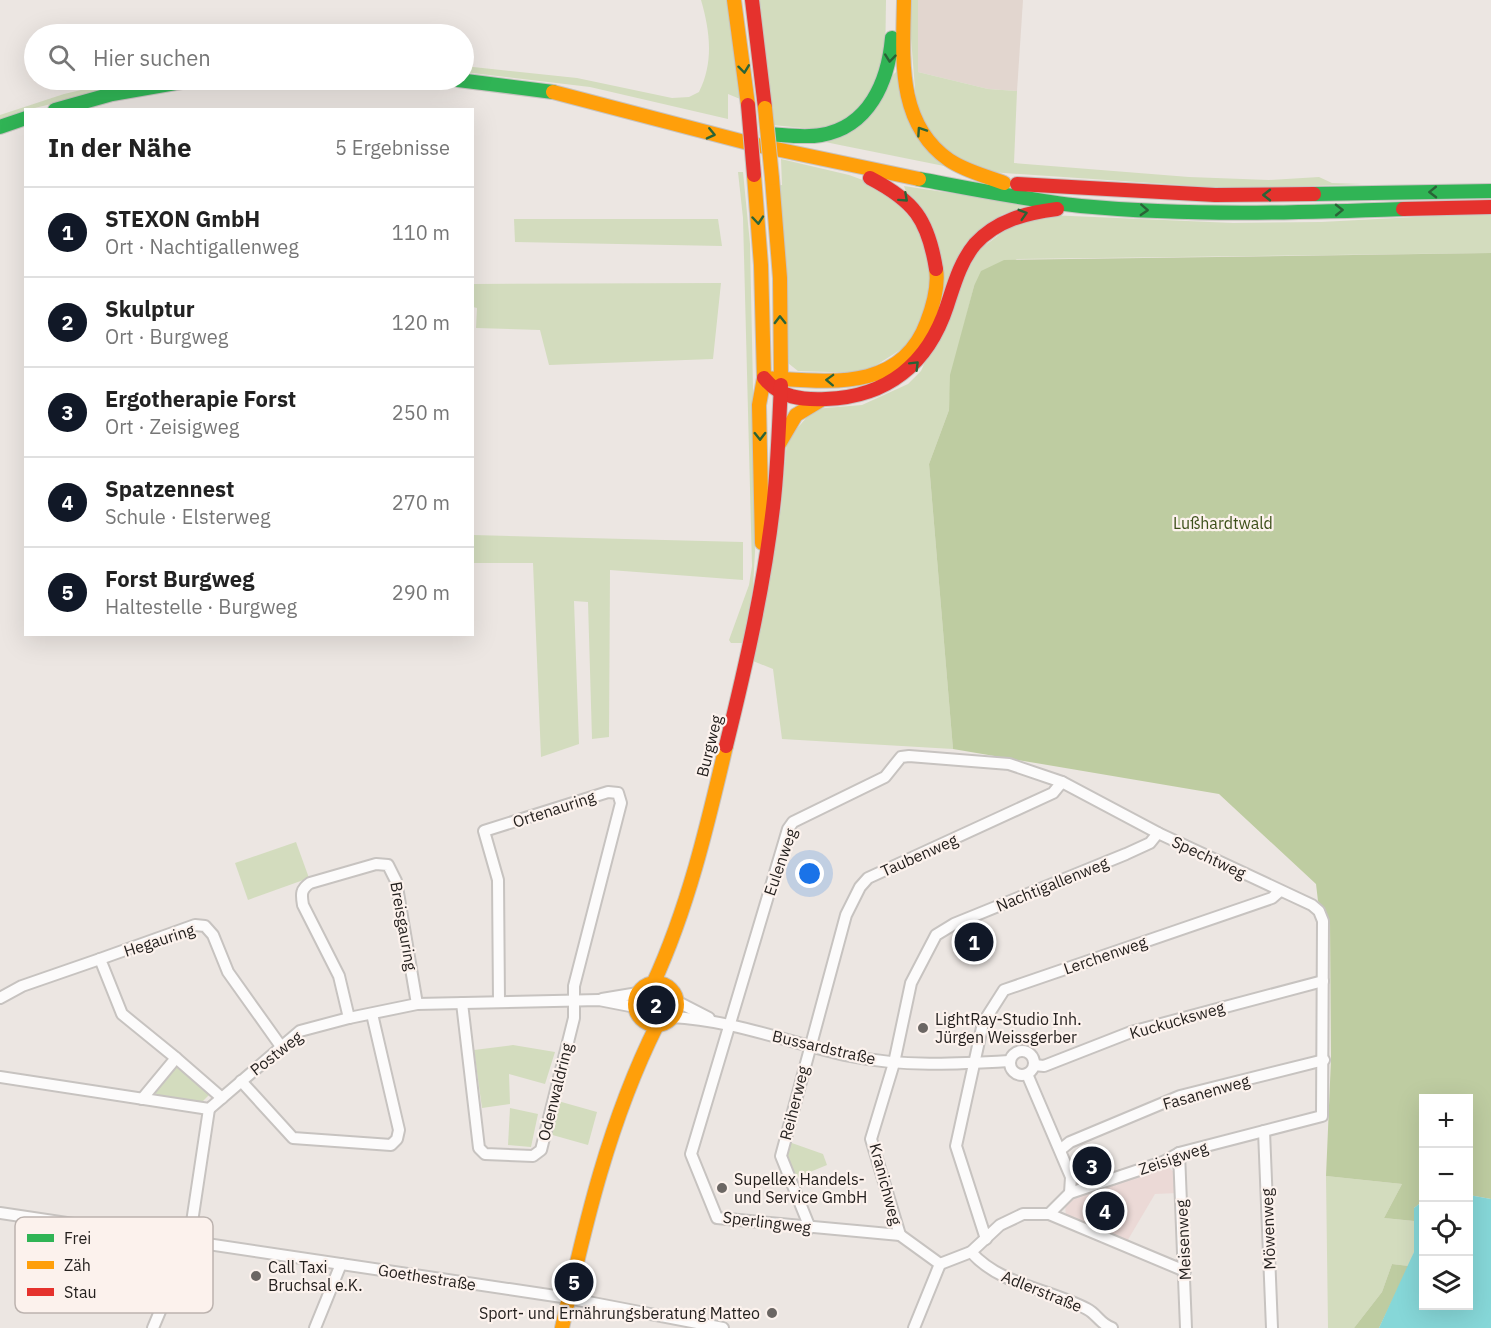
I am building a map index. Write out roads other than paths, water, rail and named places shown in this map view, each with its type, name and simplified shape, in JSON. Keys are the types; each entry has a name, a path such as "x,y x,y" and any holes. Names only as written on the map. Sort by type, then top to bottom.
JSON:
{"main road":[{"name":"Burgweg","path":"734,0 748,105 761,265 764,378 759,405 760,528 764,557"},
{"name":"Burgweg","path":"653,984 673,940 729,739 747,656 772,516 779,444 780,278 765,108 752,0"},
{"path":"769,134 824,135 853,122 867,110 885,81 891,62 892,0"},
{"path":"904,0 904,91 916,124 936,151 947,159 1004,183"},
{"path":"474,82 616,101 769,134 888,164 1004,183 1215,195 1491,191"},
{"path":"62,108 135,90"},
{"path":"553,92 614,110 833,163 1086,206 1148,211 1491,207"},
{"path":"0,127 24,119"},
{"path":"764,378 858,380 878,374 903,357 917,342 933,302 937,279 936,258 933,241 918,212 895,190 833,163"},
{"path":"764,378 787,397 824,399 865,395 880,390 914,367 935,339 957,273 968,252 999,225 1033,211 1086,206"},
{"path":"779,444 796,415 824,399"},
{"name":"Burgweg","path":"672,1017 673,940"},
{"path":"650,1023 635,1007 638,993 653,984 673,995"},
{"path":"650,1023 672,1017"},
{"path":"562,1328 607,1151 650,1023"}],"street":[{"name":"Spechtweg","path":"901,758 909,756 1009,764 1062,782 1158,833 1312,905 1319,911 1323,921 1322,1116"},
{"name":"Eulenweg","path":"731,1023 788,829 793,822 885,777 901,758"},
{"name":"Taubenweg","path":"810,1045 846,915 860,886 868,878 1053,793 1062,782"},
{"name":"Ortenauring","path":"499,1002 498,880 484,831 613,791 621,797 621,803 574,986 573,1001"},
{"name":"Nachtigallenweg","path":"894,1063 910,983 936,935 954,924 1150,843 1158,833"},
{"name":"Breisgauring","path":"349,1018 339,976 303,904 301,894 303,887 310,883 376,864 388,865 396,881 417,1004"},
{"name":"Lerchenweg","path":"986,1239 956,1146 983,1023 1004,990 1272,898 1280,891"},
{"name":"Hegauring","path":"100,960 195,925 205,926 213,935 228,972 280,1045"},
{"path":"0,998 22,986 100,960 122,1014 222,1098"},
{"name":"Kuckucksweg","path":"1031,1070 1131,1032 1323,981"},
{"name":"Postweg","path":"599,1000 622,993 638,993"},
{"name":"Bussardstraße","path":"673,995 712,1020"},
{"name":"Postweg","path":"209,1109 280,1045 300,1031 349,1018 417,1004 599,1000 635,1007"},
{"name":"Odenwaldring","path":"462,1003 479,1148 485,1154 533,1156 541,1150 574,1018 573,1001"},
{"path":"241,1081 293,1138 391,1145 397,1139 399,1130 372,1014"},
{"name":"Bussardstraße","path":"672,1017 731,1023 850,1056 894,1063 973,1064 1010,1061"},
{"name":"Sperlingweg","path":"731,1023 691,1154 717,1218 900,1235"},
{"name":"Reiherweg","path":"810,1045 781,1156 810,1228"},
{"path":"1031,1070 1016,1074 1011,1069 1010,1061 1014,1054 1026,1052 1032,1057 1031,1070 1071,1177 1070,1193"},
{"path":"142,1098 176,1058"},
{"name":"Fasanenweg","path":"1060,1150 1070,1142 1180,1096 1324,1060"},
{"name":"Kranichweg","path":"894,1063 872,1139 900,1235"},
{"path":"0,1077 209,1109 193,1217"},
{"name":"Zeisigweg","path":"1049,1214 1070,1193 1163,1162 1179,1153 1322,1116"},
{"name":"Möwenweg","path":"1264,1131 1272,1328"},
{"name":"Meisenweg","path":"1179,1153 1186,1328"},
{"name":"Goethestraße","path":"0,1213 26,1217"},
{"path":"914,1328 940,1264 971,1252 1000,1225 1023,1214 1049,1214 1185,1271"},
{"path":"900,1235 940,1264"},
{"name":"Goethestraße","path":"213,1245 568,1298 723,1328"},
{"name":"Adlerstraße","path":"971,1252 980,1263 997,1273 1090,1310 1102,1325 1112,1328"},
{"path":"315,1328 340,1264"},
{"path":"153,1328 159,1313"}],"water":[{"path":"1473,1196 1491,1199 1491,1328 1379,1328 1414,1252 1414,1208 1419,1204 1419,1310 1473,1310"}],"place":[{"name":"STEXON GmbH","path":"974,942"},
{"name":"Skulptur","path":"656,1005"},
{"name":"LightRay-Studio Inh. Jürgen Weissgerber","path":"923,1028"},
{"name":"Ergotherapie Forst","path":"1092,1166"},
{"name":"Supellex Handels- und Service GmbH","path":"722,1188"},
{"name":"Spatzennest","path":"1105,1211"},
{"name":"Call Taxi Bruchsal e.K.","path":"256,1276"},
{"name":"Forst Burgweg","path":"574,1282"},
{"name":"Sport- und Ernährungsberatung Matteo","path":"772,1313"}],"park label":[{"name":"Lußhardtwald","path":"1223,523"}]}
